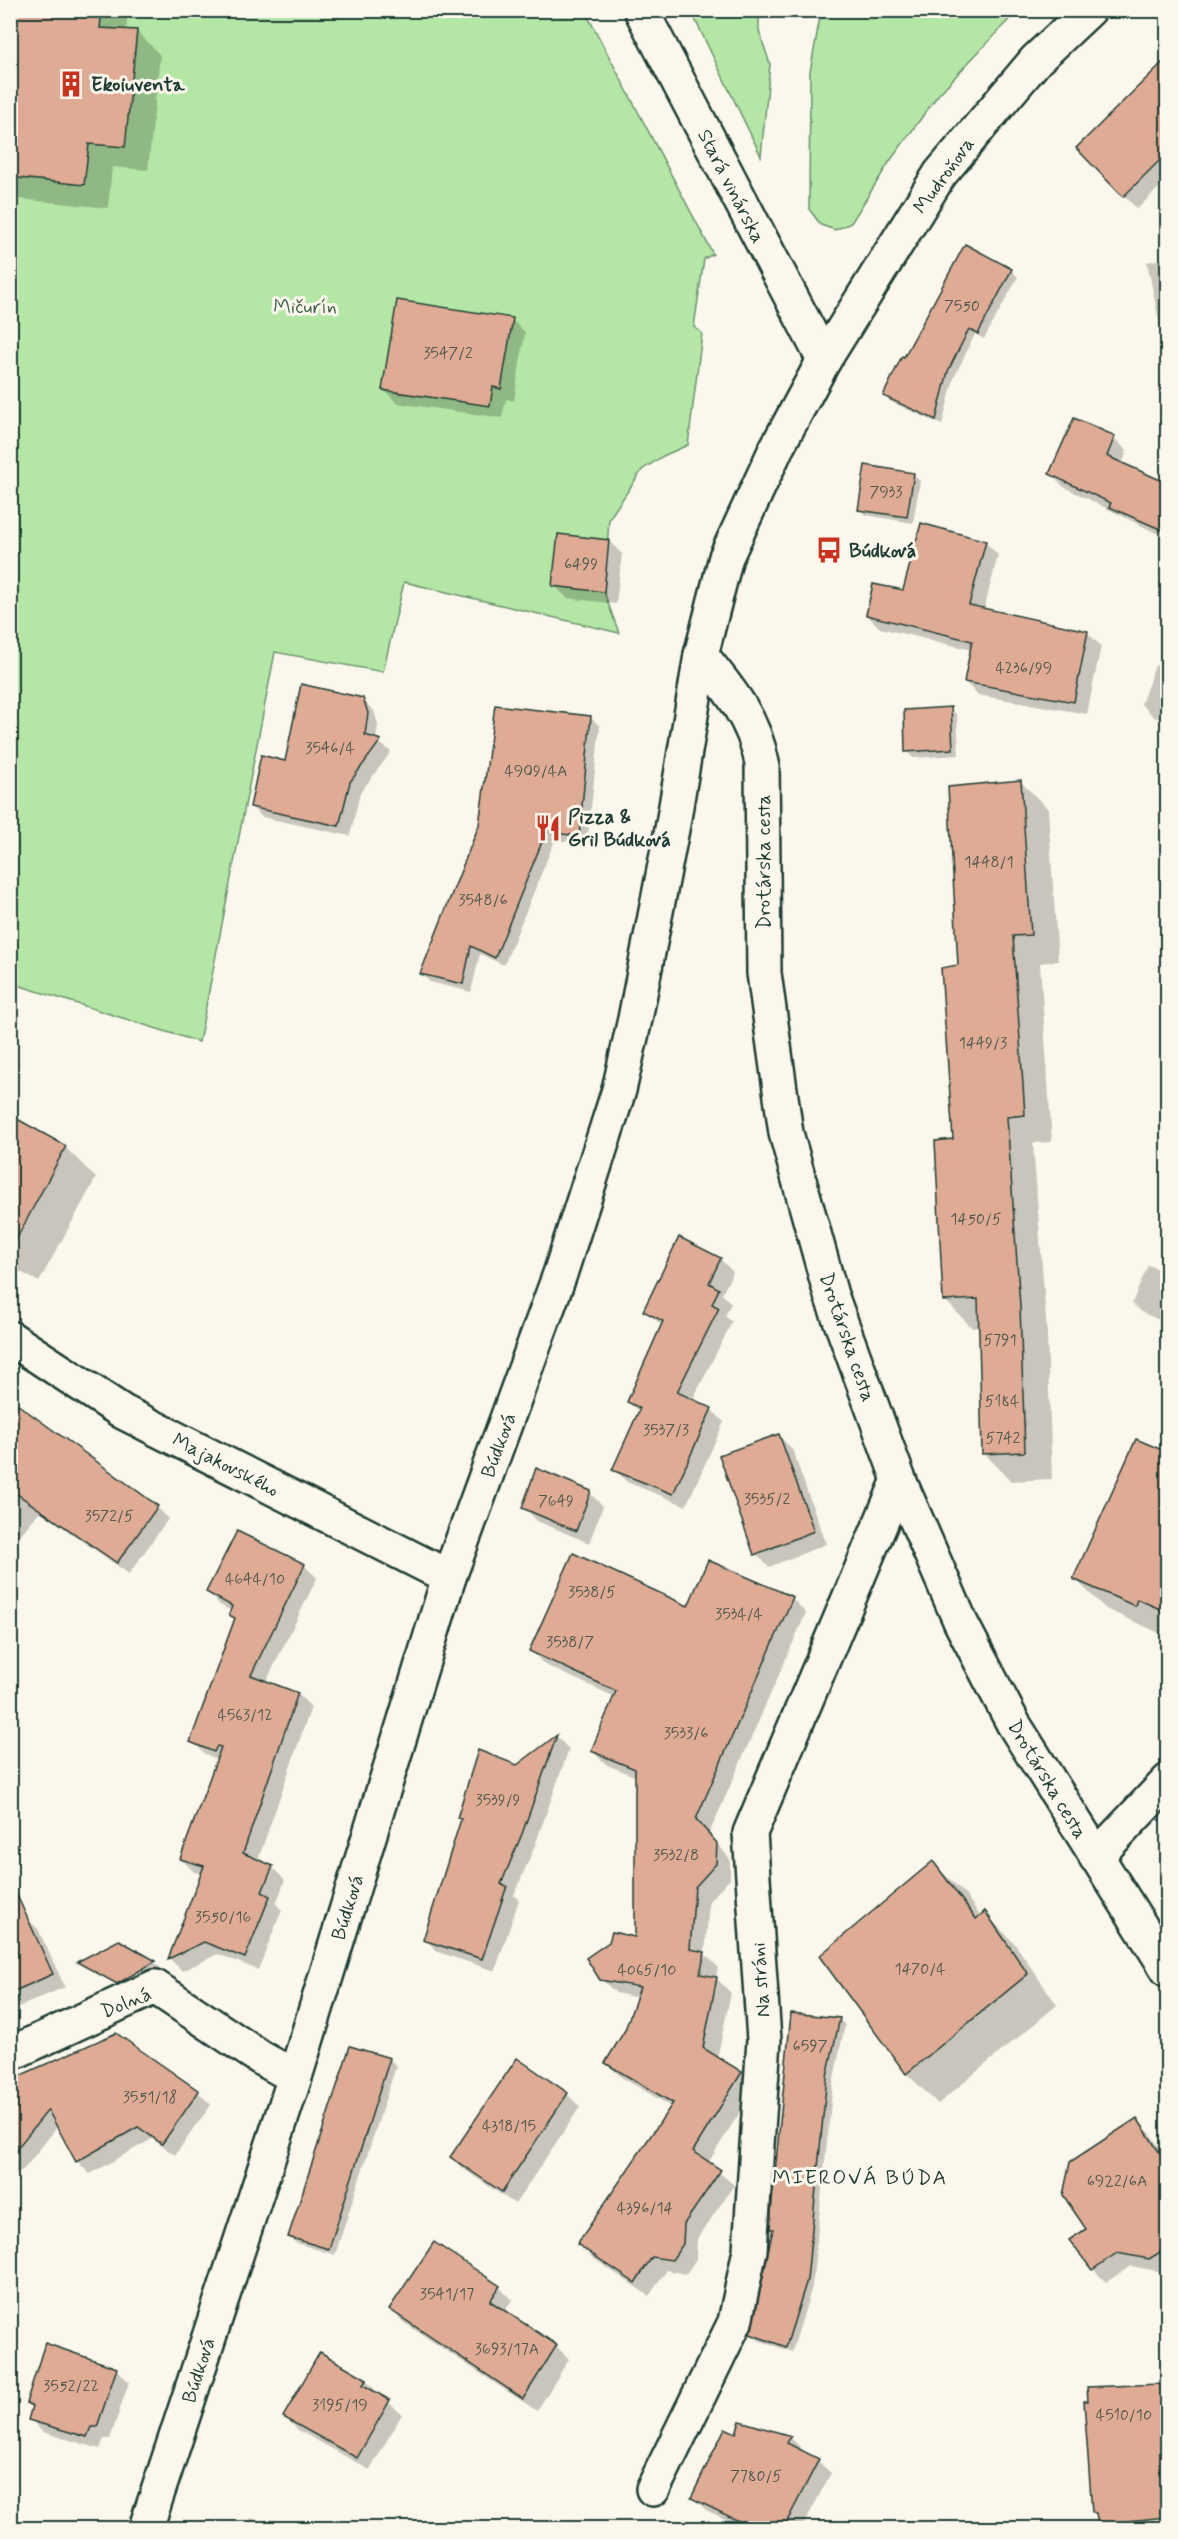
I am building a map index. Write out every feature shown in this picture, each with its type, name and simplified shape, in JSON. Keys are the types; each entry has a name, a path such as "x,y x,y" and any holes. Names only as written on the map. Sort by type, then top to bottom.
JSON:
{"street":[{"name":"Stará vinárska","path":"641,10 824,360"},
{"name":"Mudroňova","path":"824,360 940,174 1036,60 1089,10"},
{"name":"Búdková","path":"146,2529 295,2077 449,1577 560,1274 619,1090 636,1019 673,824 701,655 726,557 776,449 824,360"},
{"name":"Drotárska cesta","path":"701,655 743,709 759,744 762,763 764,973 786,1133 831,1295 899,1480 961,1623 1007,1713 1167,1970"},
{"name":"Majakovského","path":"10,1338 123,1412 449,1577"},
{"name":"Na stráni","path":"653,2489 735,2322 750,2250 764,2040 750,1833 899,1480"},
{"path":"1096,1857 1167,1781"},
{"name":"Dolná","path":"10,2054 155,1987 261,2058 295,2077"}],"green space":[{"name":"Mičurín","path":"11,11 585,11 713,254 704,259 694,327 702,333 688,445 663,456 642,470 609,519 604,592 619,633 404,582 383,672 275,652 199,1042 11,983"},
{"path":"691,11 759,11 759,31 770,64 761,156"},
{"path":"821,11 1017,11 938,95 890,161 851,223 835,230 821,225 809,209 810,72"}],"building":[{"name":"Ekoiuventa","path":"10,10 102,10 100,28 137,30 125,147 89,144 84,185 10,177"},
{"path":"1167,58 1167,153 1123,197 1076,148"},
{"path":"965,244 1012,269 978,334 969,329 948,371 936,420 883,396 902,356 904,357"},
{"path":"397,300 513,318 501,389 493,387 490,406 382,390"},
{"path":"1074,418 1115,436 1107,456 1167,483 1167,532 1109,507 1111,503 1049,474"},
{"path":"865,465 914,473 907,517 858,510"},
{"path":"921,523 986,541 969,605 1088,631 1074,702 964,682 972,641 866,615 873,584 903,590"},
{"path":"558,534 609,540 604,592 552,586"},
{"path":"301,684 363,698 368,713 365,735 381,740 350,782 339,826 250,807 261,755 285,761"},
{"path":"495,705 591,716 579,836 546,832 495,958 471,946 463,984 420,974 479,825"},
{"path":"951,707 953,749 905,752 904,710"},
{"path":"1021,780 1031,935 1013,936 1025,1115 1007,1117 1020,1306 1025,1452 982,1454 978,1299 943,1301 935,1141 953,1139 941,968 958,965 948,787"},
{"path":"10,1115 66,1146 10,1251"},
{"path":"679,1237 721,1258 709,1283 719,1289 712,1304 719,1308 677,1392 712,1408 673,1494 612,1470 640,1408 627,1402 663,1321 643,1311"},
{"path":"10,1399 158,1506 117,1563 10,1489"},
{"path":"779,1434 814,1531 754,1555 719,1455"},
{"path":"1136,1439 1167,1452 1167,1612 1137,1599 1135,1606 1073,1579"},
{"path":"536,1468 591,1491 576,1531 522,1508"},
{"path":"237,1531 305,1564 251,1675 298,1693 243,1853 273,1866 262,1892 270,1896 245,1958 204,1942 168,1959 204,1866 180,1859 221,1747 217,1746 214,1752 190,1742 235,1618 229,1615 232,1606 206,1592"},
{"path":"573,1553 688,1606 708,1560 793,1597 696,1819 717,1843 716,1864 695,1887 690,1949 705,1952 700,1974 717,1977 703,2048 742,2072 693,2151 721,2170 684,2224 683,2244 672,2260 652,2257 635,2283 577,2244 673,2103 605,2063 625,2030 640,1987 600,1980 586,1958 609,1942 612,1932 635,1937 635,1769 591,1751 616,1691 529,1651"},
{"path":"557,1735 522,1834 501,1884 507,1886 482,1959 423,1940 461,1819 457,1818 478,1750 517,1765"},
{"path":"933,1861 976,1919 985,1911 1028,1974 906,2074 819,1956"},
{"path":"10,1880 53,1974 10,1993"},
{"path":"119,1940 156,1961 117,1984 77,1962"},
{"path":"791,2013 840,2018 827,2076 807,2280 786,2347 750,2334 773,2229 770,2229 771,2212"},
{"path":"116,2033 199,2091 162,2144 138,2127 76,2162 48,2110 10,2157 10,2080"},
{"path":"350,2046 390,2058 329,2249 288,2237"},
{"path":"517,2058 568,2093 502,2192 450,2157"},
{"path":"1137,2118 1167,2164 1167,2248 1149,2259 1117,2253 1092,2270 1069,2240 1086,2229 1063,2195 1070,2162"},
{"path":"434,2242 500,2286 490,2301 557,2345 523,2399 389,2309"},
{"path":"45,2343 117,2368 97,2427 91,2427 87,2437 28,2420 32,2406 26,2403"},
{"path":"320,2352 367,2379 363,2385 390,2400 357,2458 283,2417"},
{"path":"1161,2384 1167,2517 1098,2524 1096,2513 1092,2512 1084,2401 1088,2401 1087,2387"},
{"path":"740,2421 791,2436 787,2443 819,2459 783,2529 755,2529 691,2498 725,2428 736,2433"}],"place":[{"name":"Ekoiuventa","path":"71,84"},
{"name":"Búdková","path":"829,550"},
{"name":"Pizza & Gril Búdková","path":"548,828"}],"district":[{"name":"MIEROVÁ BÚDA","path":"860,2177"}]}
